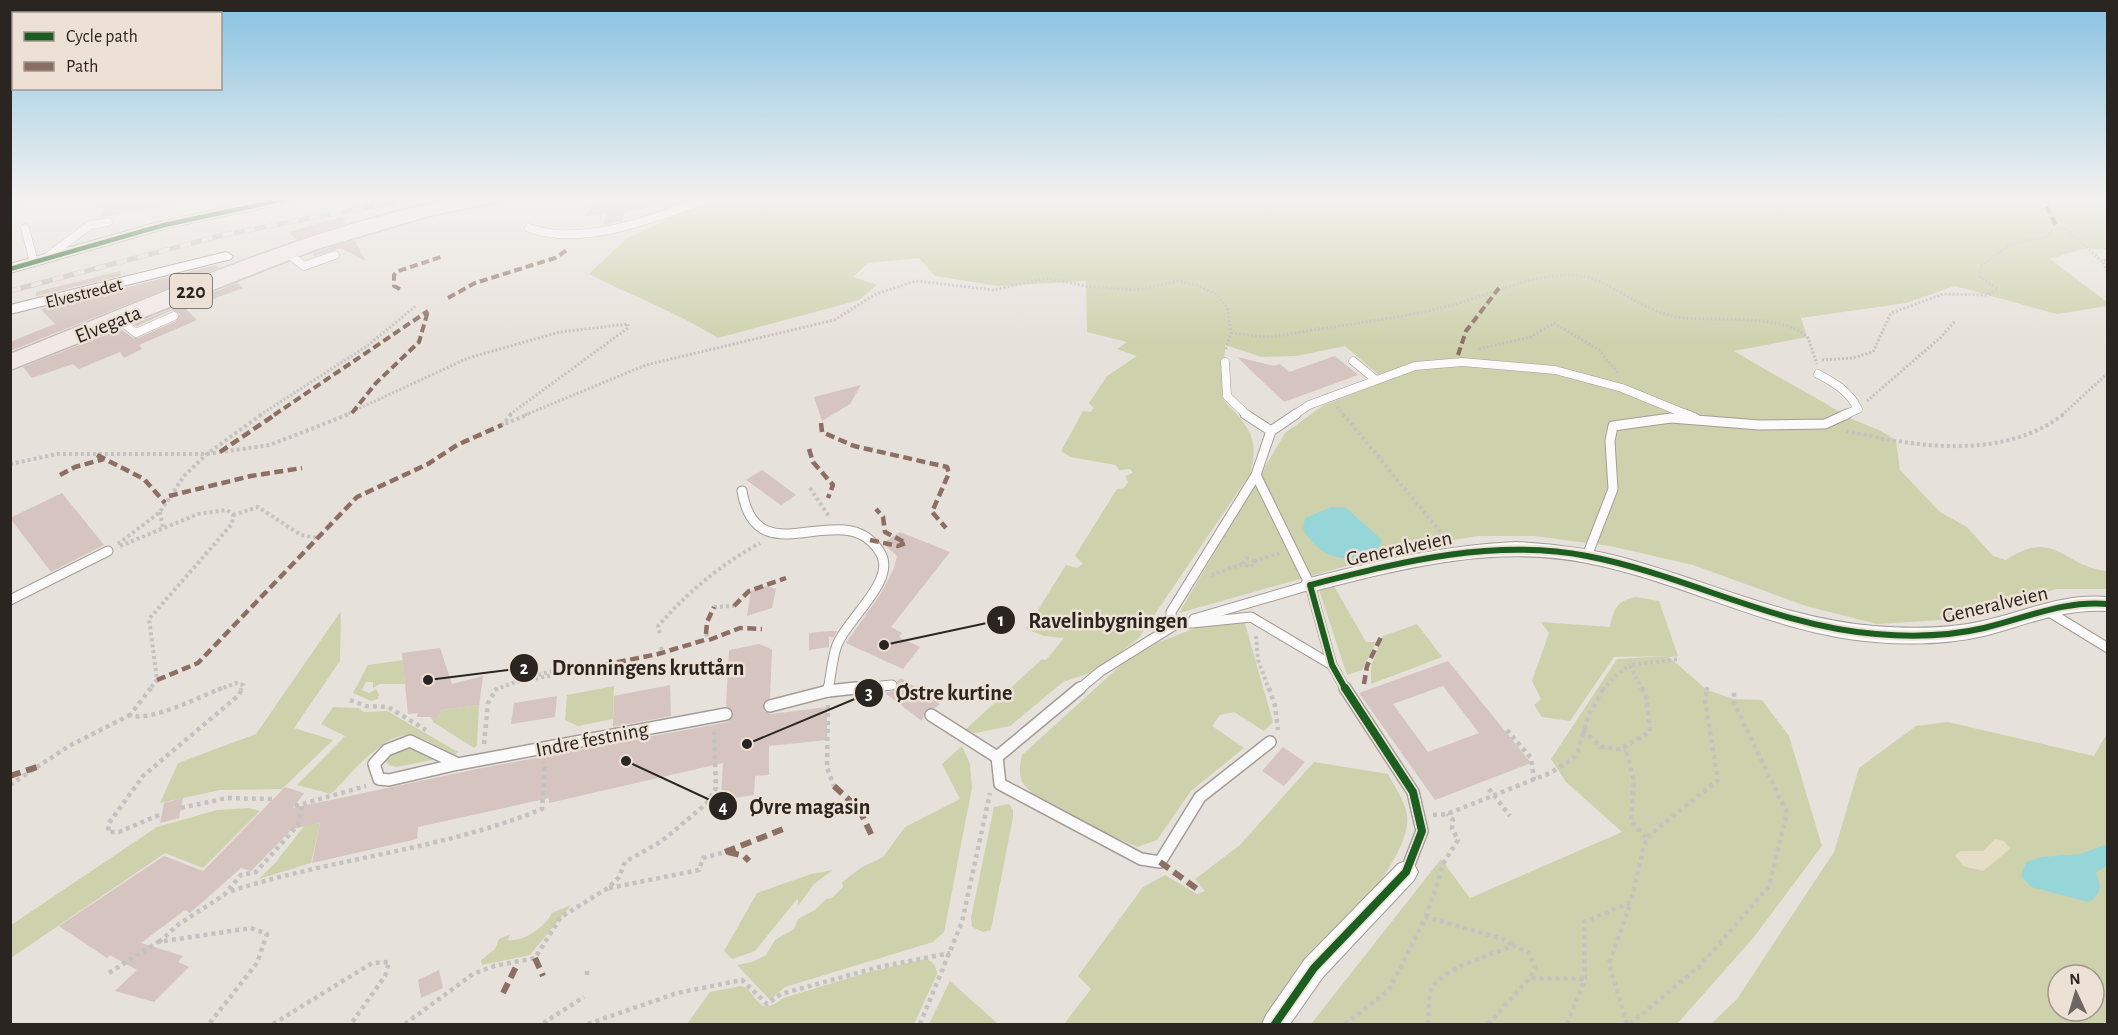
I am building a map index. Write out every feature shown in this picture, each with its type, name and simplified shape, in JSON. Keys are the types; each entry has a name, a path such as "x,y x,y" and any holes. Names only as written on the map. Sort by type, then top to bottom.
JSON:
{"main road":[{"name":"Elvegata","path":"10,363 309,245"}],"street":[{"path":"10,269 94,245"},
{"name":"Elvestredet","path":"10,310 226,256"},
{"name":"Generalveien","path":"1310,585 1457,552 1493,548 1542,549 1587,556 1649,572 1807,624 1873,634 1930,635 1971,630 2073,603 2108,604"},
{"path":"1275,1024 1314,968 1406,872"}],"lane":[{"path":"33,245 40,260 61,245"},
{"path":"287,253 307,266 335,255"},
{"path":"119,320 136,333 174,316"},
{"path":"1353,361 1376,380"},
{"path":"1225,362 1227,396 1254,422 1271,431"},
{"path":"1172,625 1171,612 1256,475 1271,431 1291,415 1329,398 1415,366 1462,362 1555,370 1622,388 1695,418"},
{"path":"1587,556 1613,489 1610,441 1613,426 1644,420 1695,418 1759,425 1825,424 1857,409 1852,396 1845,389 1818,374"},
{"path":"1256,475 1310,585 1332,664 1357,710 1413,792 1422,831 1406,872"},
{"path":"742,491 743,505 750,519 775,536 797,535 831,527 874,542 885,562 883,576 837,644 828,691"},
{"path":"10,600 108,551"},
{"path":"998,758 1101,672 1172,625 1310,585"},
{"path":"2046,610 2108,648"},
{"path":"1172,625 1251,617 1332,664"},
{"path":"770,706 828,691 892,685"},
{"name":"Indre festning","path":"389,780 458,764 726,714"},
{"path":"931,715 998,758"},
{"path":"998,758 1000,784 1141,859 1160,862 1200,797 1272,740"},
{"path":"389,780 379,779 374,764 387,750 400,743 410,741 419,743 458,764"}],"path":[{"path":"1816,360 1852,358 1873,352 1892,313 1943,294 1988,295 1998,290 1980,277 1980,267 2008,245"},
{"path":"2084,245 2103,262 2108,274"},
{"path":"2103,262 2108,256"},
{"path":"1231,333 1275,336 1428,311 1478,297 1499,288 1572,275 1600,280 1632,302 1660,315 1684,320 1742,321 1786,326 1802,332 1809,338 1818,374"},
{"path":"10,464 57,454 88,452 97,455 207,454 270,445 356,411 468,358 560,332 628,324 628,328 513,412 502,425 646,365 834,320 883,291 916,281 994,290 1046,278 1086,286 1136,290 1178,281 1197,285 1215,294 1227,307 1231,333 1227,342 1225,362"},
{"path":"108,551 160,512 184,476 207,454 287,396 367,346 416,306"},
{"path":"1857,409 1941,337 1955,321"},
{"path":"1475,351 1536,335 1550,328 1554,323 1596,346 1613,364 1622,388"},
{"path":"1825,424 1896,441 1948,446 2025,437 2049,423 2108,373"},
{"path":"1329,398 1457,552"},
{"path":"810,488 830,516 831,527"},
{"path":"233,515 258,507 301,535 318,538"},
{"path":"108,551 207,512 227,510 233,515"},
{"path":"160,512 163,528"},
{"path":"10,785 69,746 130,715 157,680 149,619 232,524 233,515"},
{"path":"660,633 658,626 684,595 728,559 775,536"},
{"path":"1190,582 1243,564 1246,558 1254,561 1293,550"},
{"path":"714,607 734,606"},
{"path":"1260,622 1255,639 1263,675 1279,718 1272,740"},
{"path":"1420,817 1447,814 1550,773 1577,754 1582,730 1595,701 1620,670 1630,665 1679,659"},
{"path":"484,755 484,725 490,696 495,689 582,663"},
{"path":"1630,665 1646,697 1650,732 1625,746 1634,781 1631,821 1646,838"},
{"path":"512,683 564,673"},
{"path":"130,715 137,718 151,715 236,683 243,685 239,694 143,776 109,823 108,832 119,832 159,815"},
{"path":"1708,685 1705,701 1718,780 1646,838 1631,902 1609,963 1629,1024 1701,965 1769,886 1787,813 1734,703 1734,692"},
{"path":"828,691 830,726 827,768 834,786"},
{"path":"405,1024 473,974 494,966 535,958 561,917 608,888 619,877 625,862 662,842 707,803 716,788 712,716"},
{"path":"1507,730 1531,758 1534,780"},
{"path":"1582,730 1595,746 1609,750 1626,750"},
{"path":"109,974 158,942 173,926 231,891 304,869 417,847 515,821 542,809 546,747"},
{"path":"295,806 389,780"},
{"path":"1489,789 1510,816"},
{"path":"920,1024 962,922 990,790"},
{"path":"181,808 227,798 272,799"},
{"path":"231,891 240,875 256,873 298,825 302,804"},
{"path":"1345,1024 1389,990 1426,917 1444,862 1458,840 1452,828 1453,820 1447,814"},
{"path":"608,888 699,870 703,858 725,852"},
{"path":"1567,1024 1585,979 1584,922 1631,902"},
{"path":"1426,917 1503,939 1528,952 1535,967 1530,978 1488,1024"},
{"path":"158,942 251,928 267,934 256,963 209,1024"},
{"path":"1428,1024 1430,1000 1435,984 1457,971 1514,946"},
{"path":"588,1024 677,993 742,980 767,1004 781,994 879,967 950,952"},
{"path":"273,1024 372,963 389,962 388,973 358,1010 351,1024"},
{"path":"587,971 587,979"},
{"path":"1530,978 1585,979"},
{"path":"546,1024 545,1022 585,997"}],"green space":[{"path":"619,245 2107,245 2107,250 2086,248 2050,259 2107,302 2107,306 2057,314 1955,286 1906,303 1801,318 1807,337 1734,351 1843,414 1883,432 1896,441 1900,470 1940,512 1967,527 1993,556 2006,560 2036,547 2048,548 2092,568 2107,571 2107,589 2056,589 1958,619 1877,624 1806,606 1693,565 1610,546 1534,536 1478,536 1417,546 1179,613 1285,433 1324,405 1386,381 1345,346 1296,356 1262,357 1225,345 1222,398 1249,431 1254,449 1250,474 1138,639 1095,671 1063,682 1010,726 976,733 965,730 1042,659 1046,660 1064,638 1044,636 1026,629 1066,565 1077,568 1083,564 1075,556 1117,489 1124,488 1128,482 1125,476 1133,473 1130,469 1119,470 1116,465 1070,457 1061,451 1083,411 1090,412 1094,408 1089,403 1107,376 1137,356 1117,349 1127,342 1087,332 1086,281 998,286 935,276 919,258 868,263 853,277 877,285 859,300 718,338 671,312 589,274"},
{"path":"1328,585 1334,586 1366,642 1376,642 1362,670 1347,675 1319,590"},
{"path":"1636,597 1659,601 1678,656 1669,657 1707,690 1734,699 1762,700 1789,736 1822,846 1754,937 1677,1024 1311,1024 1441,859 1470,898 1622,832 1566,782 1551,759 1617,659 1667,656 1614,657 1570,721 1542,717 1534,705 1541,699 1532,681 1549,633 1541,622 1610,627 1617,607 1624,601"},
{"path":"341,611 340,661 294,728 333,740 282,789 220,790 160,803 178,763 256,734"},
{"path":"1244,620 1273,722 1264,731 1234,712 1220,715 1212,726 1244,748 1191,791 1157,840 1137,847 1059,810 1031,792 1023,783 1020,773 1022,755 1121,665 1157,643 1208,623"},
{"path":"1417,624 1442,657 1371,684 1371,666 1383,636"},
{"path":"403,660 405,684 380,684 373,688 373,682 366,682 362,690 369,693 376,689 379,695 378,699 371,701 353,693 368,665"},
{"path":"614,686 613,719 578,726 565,720 567,695"},
{"path":"479,705 477,745 474,748 433,722 431,717 439,717 441,710"},
{"path":"333,707 358,708 364,712 387,711 458,752 454,756 422,739 411,735 401,735 379,747 331,794 297,785 345,736 321,724"},
{"path":"1948,722 2094,756 2107,733 2107,1024 1711,1024 1737,999 1834,852 1859,768 1916,726"},
{"path":"962,746 970,764 972,788 944,932 933,942 785,987 770,1000 737,965 752,962 766,955 775,940 794,929 798,919 815,910 826,899 832,898 843,887 842,882 862,867 883,857 905,827 960,799 942,764"},
{"path":"412,747 438,759 396,767 389,765 385,760 393,751"},
{"path":"1314,762 1388,774 1406,810 1404,836 1392,862 1374,891 1267,1024 1064,1024 1091,989 1078,976 1143,887 1165,875 1197,894 1205,891 1195,879 1240,845"},
{"path":"1009,804 1013,810 1013,817 991,930 983,932 972,927 971,918 994,807"},
{"path":"249,808 260,811 203,868 165,853 11,958 11,925 157,827 217,810"},
{"path":"320,823 311,863 259,879 276,862 304,826"},
{"path":"833,870 814,884 798,906 798,898 755,951 732,959 724,951 757,893 811,874"},
{"path":"571,905 530,955 482,965 481,960 495,949 499,939 510,934 508,940 521,939 539,928 552,913"},
{"path":"925,959 934,964 937,974 914,1024 687,1024 710,992 741,986 747,988 759,1003 771,1006 783,998 869,972"},
{"path":"950,981 998,1024 929,1024"}],"sand":[{"path":"1995,839 2004,841 2010,849 1983,871 1963,866 1955,855 1961,851 1983,851"}],"water":[{"path":"1331,507 1345,507 1382,540 1377,552 1344,558 1335,557 1318,547 1303,529 1305,518"},
{"path":"2107,844 2107,866 2096,872 2099,889 2096,896 2089,902 2031,887 2021,876 2026,862 2041,857 2080,854"}],"building":[{"path":"337,245 357,245 366,261 341,248 315,256 312,253"},
{"path":"215,265 219,268 10,351 10,342 55,324 41,309"},
{"path":"120,271 121,276 36,296 36,292"},
{"path":"237,283 243,288 186,309 197,320 139,345 142,349 124,358 120,352 79,369 73,364 32,378 23,367 121,329 133,338 138,338 176,321 180,314 172,310 137,326 134,324"},
{"path":"1335,356 1358,375 1284,402 1237,357 1274,366 1280,364 1289,372"},
{"path":"861,385 850,404 822,421 814,397"},
{"path":"762,470 796,495 781,505 746,480"},
{"path":"62,493 104,545 51,572 10,518"},
{"path":"900,532 950,552 891,627 902,633 899,637 920,647 903,669 846,643 882,592 894,568 897,556 883,543"},
{"path":"766,586 776,589 772,608 747,616 751,591"},
{"path":"837,631 833,638 829,636 829,647 809,650 809,633"},
{"path":"759,644 772,649 770,698 763,703 764,711 771,714 827,707 827,740 769,746 769,775 755,776 754,795 721,800 723,763 549,803 549,798 418,827 417,839 312,863 320,823 292,829 251,871 241,868 190,913 185,910 141,943 183,956 178,962 189,967 154,1002 115,991 137,970 110,955 107,958 59,926 164,856 203,871 285,787 304,793 293,808 482,768 728,722 734,713 726,706 729,650"},
{"path":"440,648 452,684 483,676 479,705 441,710 439,717 417,717 418,713 408,714 402,653"},
{"path":"1448,661 1531,763 1435,800 1359,693","holes":["1443,686 1479,733 1428,752 1393,704"]},
{"path":"901,678 940,704 935,708 925,710 922,721 885,693 896,690 897,681"},
{"path":"670,685 671,716 613,727 614,696"},
{"path":"557,696 555,717 511,724 514,703"},
{"path":"1283,747 1305,762 1284,786 1262,771"},
{"path":"183,798 179,818 160,823 164,803"},
{"path":"439,970 443,988 421,998 418,980"}],"railway":[{"path":"10,291 184,245"}],"marked path":[{"path":"448,298 475,283 555,258 567,250"},
{"path":"400,289 394,286 394,275 398,271 444,256"},
{"path":"1458,355 1466,331 1499,288"},
{"path":"352,413 376,383 419,342 428,311"},
{"path":"220,452 428,311"},
{"path":"821,423 822,432 841,443 920,459 947,467 949,473 932,512 946,528"},
{"path":"157,680 198,663 357,497 428,464 457,445 502,425"},
{"path":"809,449 813,462 833,485 828,498"},
{"path":"97,455 144,479 152,485 165,503"},
{"path":"60,475 75,467 104,459"},
{"path":"169,496 251,476 302,468"},
{"path":"870,540 898,546 906,543 885,532 883,517 876,509"},
{"path":"734,606 749,591 786,578"},
{"path":"706,634 707,622 714,607"},
{"path":"709,640 740,628 762,629"},
{"path":"1364,684 1367,666 1381,637"},
{"path":"564,673 658,654 708,639"},
{"path":"10,776 40,766"},
{"path":"834,786 859,809 868,823 873,838"},
{"path":"725,852 786,828"},
{"path":"728,852 744,856 749,861"},
{"path":"1160,862 1200,891"},
{"path":"535,958 543,976"},
{"path":"503,993 518,963"}],"cycle path":[{"path":"10,269 93,245"},
{"path":"1275,1024 1314,968 1406,872 1422,831 1413,792 1357,710 1332,665 1310,585 1447,554 1516,549 1587,556 1659,575 1801,622 1838,630 1875,634 1957,633 1984,628 2071,604 2108,604"}],"place":[{"name":"Ravelinbygningen","path":"884,645"},
{"name":"Dronningens kruttårn","path":"428,680"},
{"name":"Østre kurtine","path":"747,744"},
{"name":"Øvre magasin","path":"626,761"}]}
